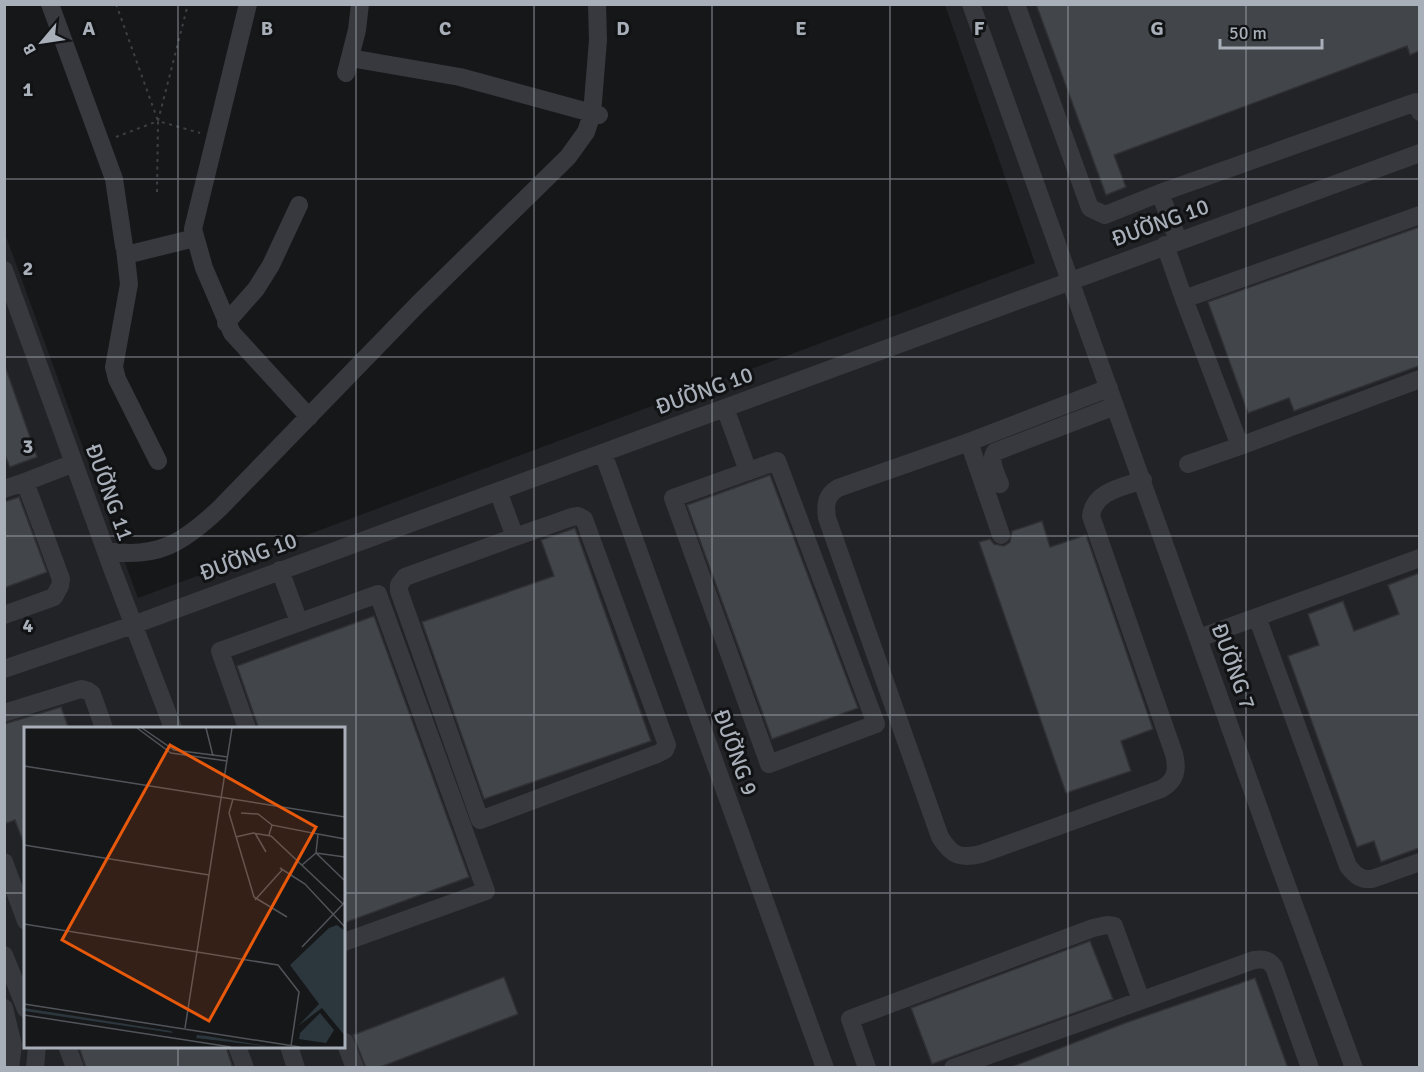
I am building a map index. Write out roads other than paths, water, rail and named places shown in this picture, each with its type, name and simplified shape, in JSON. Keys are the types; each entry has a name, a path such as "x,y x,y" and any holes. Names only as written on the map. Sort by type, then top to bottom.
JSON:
{"street":[{"path":"50,4 114,179 129,284 114,368 117,379 158,461"},
{"path":"248,4 193,229 226,323 232,333 309,417"},
{"path":"360,4 357,30 348,65 460,77 596,115"},
{"path":"105,550 126,553 151,551 167,547 192,533 220,508 418,304 568,157 596,115 597,4"},
{"name":"ĐƯỜNG 7","path":"971,4 1354,1068"},
{"path":"1016,4 1090,208 1105,214 1418,105"},
{"name":"ĐƯỜNG 10","path":"4,669 133,625 1419,153"},
{"path":"1160,193 1184,299 1240,446"},
{"path":"226,323 256,289 271,265 300,205"},
{"path":"1184,299 1419,215"},
{"path":"125,249 130,254 195,238"},
{"name":"ĐƯỜNG 11","path":"4,270 105,550 172,727"},
{"path":"1188,464 1419,379"},
{"path":"1109,388 969,442 838,488 827,499 825,507 827,518 940,837 952,852 961,857 981,854 1161,789 1170,784 1175,776 1177,765 1174,754 1091,516 1092,508 1102,495 1143,480"},
{"path":"1000,484 992,463 995,452 1115,406"},
{"path":"725,408 748,471"},
{"path":"969,442 1001,535"},
{"name":"ĐƯỜNG 9","path":"603,453 825,1068"},
{"path":"777,461 876,724 769,764 673,498 748,471 777,461"},
{"path":"4,489 74,463"},
{"path":"4,615 54,597 60,586 58,569 26,482"},
{"path":"498,490 516,537"},
{"path":"579,516 584,519 667,745 665,750 657,754 480,820 399,591 399,585 405,577 516,537 572,517 579,516"},
{"path":"1199,638 1419,558"},
{"path":"280,570 299,622"},
{"path":"246,727 220,651 378,594 486,891 345,942"},
{"path":"1257,617 1348,866 1359,878 1372,879 1419,862"},
{"path":"4,713 81,690 92,694 103,727"},
{"path":"4,862 24,916"},
{"path":"867,1068 850,1019 1093,928 1114,926 1118,932 1141,1000"},
{"path":"4,956 24,1004"},
{"path":"953,1068 1254,960 1264,959 1270,961 1310,1068"},
{"path":"4,1008 13,1045 10,1068"},
{"path":"345,1042 355,1068"},
{"path":"35,1068 36,1048"},
{"path":"68,1048 75,1068"},
{"path":"237,1048 245,1068"},
{"path":"288,1048 296,1068"}]}
